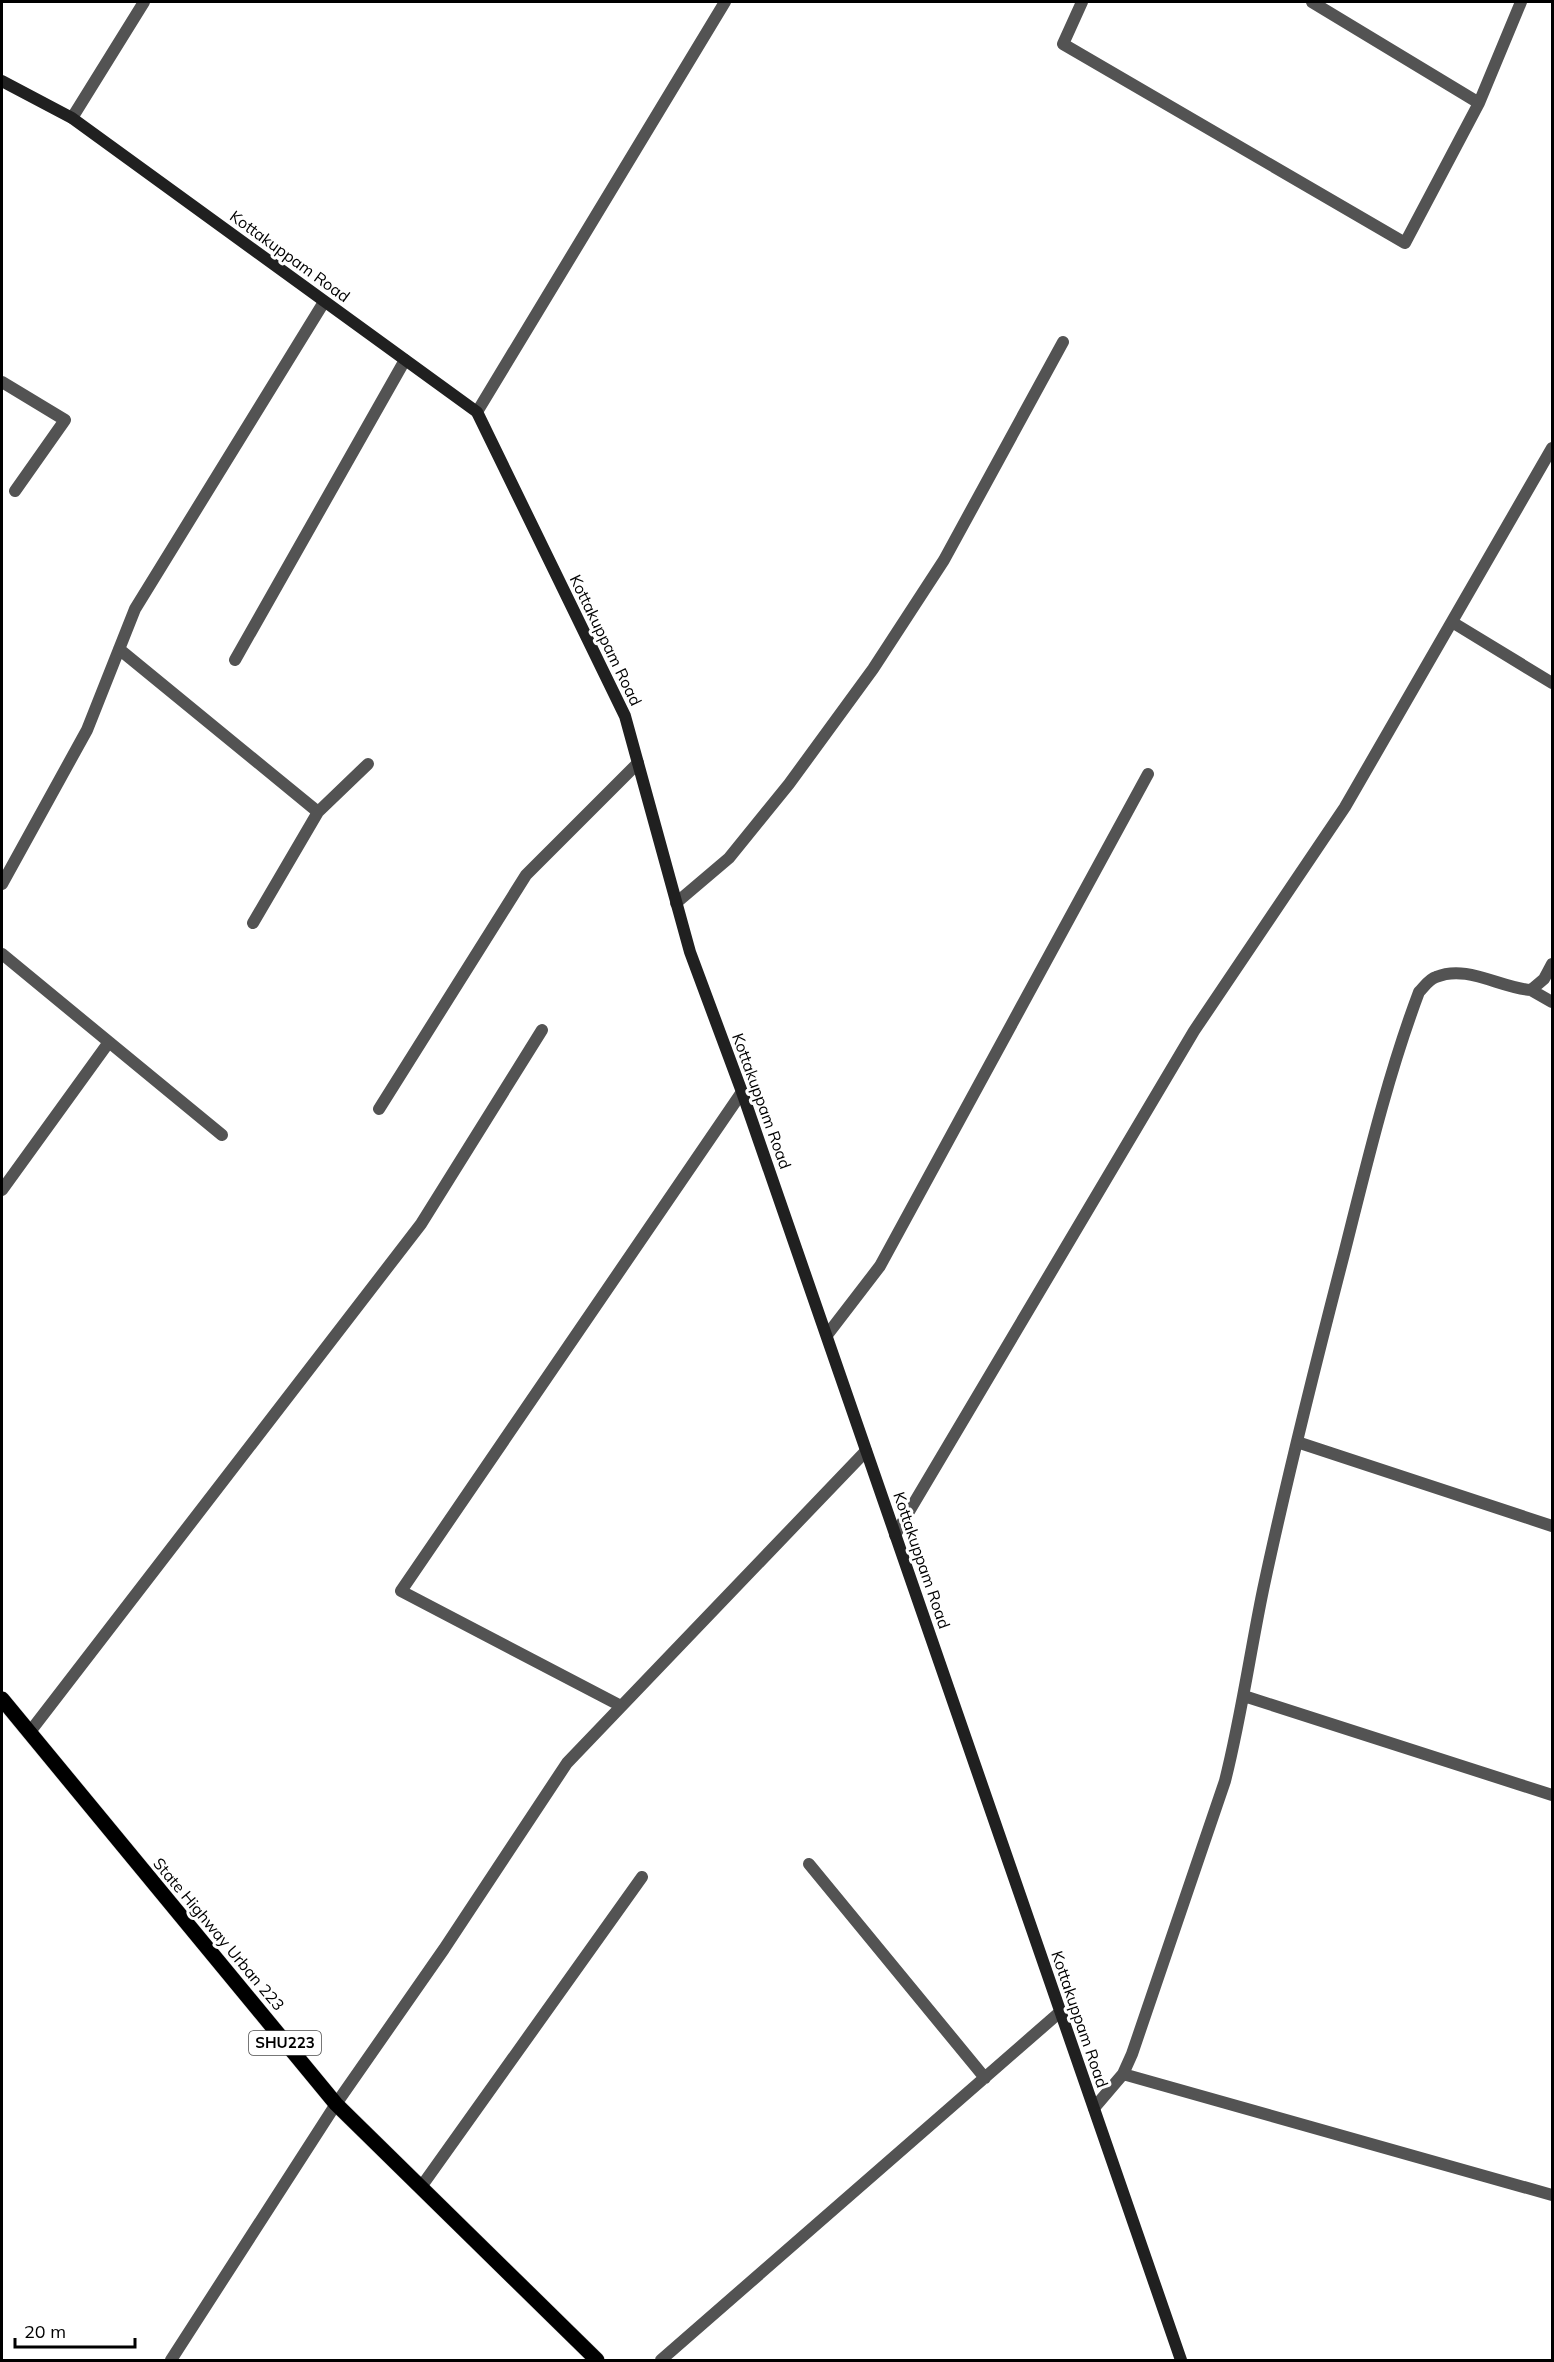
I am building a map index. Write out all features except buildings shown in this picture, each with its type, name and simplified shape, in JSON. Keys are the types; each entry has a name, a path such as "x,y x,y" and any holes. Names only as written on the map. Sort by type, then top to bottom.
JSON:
{"main road":[{"name":"State Highway Urban 223","path":"2,1699 336,2104 597,2361"}],"street":[{"path":"72,118 144,2"},
{"path":"477,412 725,2"},
{"path":"1082,2 1063,44 1405,243 1479,103 1521,2"},
{"path":"1312,2 1479,103"},
{"name":"Kottakuppam Road","path":"2,81 72,118 477,412 625,716 690,952 742,1092 827,1335 1181,2361"},
{"path":"2,884 87,730 135,609 324,302"},
{"path":"676,903 729,858 789,784 873,669 944,560 1064,342"},
{"path":"235,660 405,360"},
{"path":"2,382 65,420 15,491"},
{"path":"895,1535 1194,1031 1345,807 1552,448"},
{"path":"1452,622 1552,683"},
{"path":"119,650 318,812"},
{"path":"379,1109 526,875 638,763"},
{"path":"253,923 318,812 368,764"},
{"path":"827,1335 852,1306 886,1256 1148,774"},
{"path":"2,954 222,1135"},
{"path":"1532,990 1544,979 1552,964"},
{"path":"1094,2108 1123,2074 1144,2024 1225,1781 1244,1696 1257,1619 1297,1442 1372,1143 1419,992 1434,977 1455,972 1515,989 1532,990 1552,1002"},
{"path":"29,1733 421,1224 542,1030"},
{"path":"2,1190 109,1042"},
{"path":"621,1706 401,1592 742,1092"},
{"path":"1297,1442 1552,1526"},
{"path":"171,2361 336,2104 444,1949 567,1763 866,1451"},
{"path":"1244,1696 1552,1795"},
{"path":"809,1864 985,2078"},
{"path":"421,2187 642,1877"},
{"path":"661,2361 1060,2012"},
{"path":"1123,2074 1552,2195"}]}
